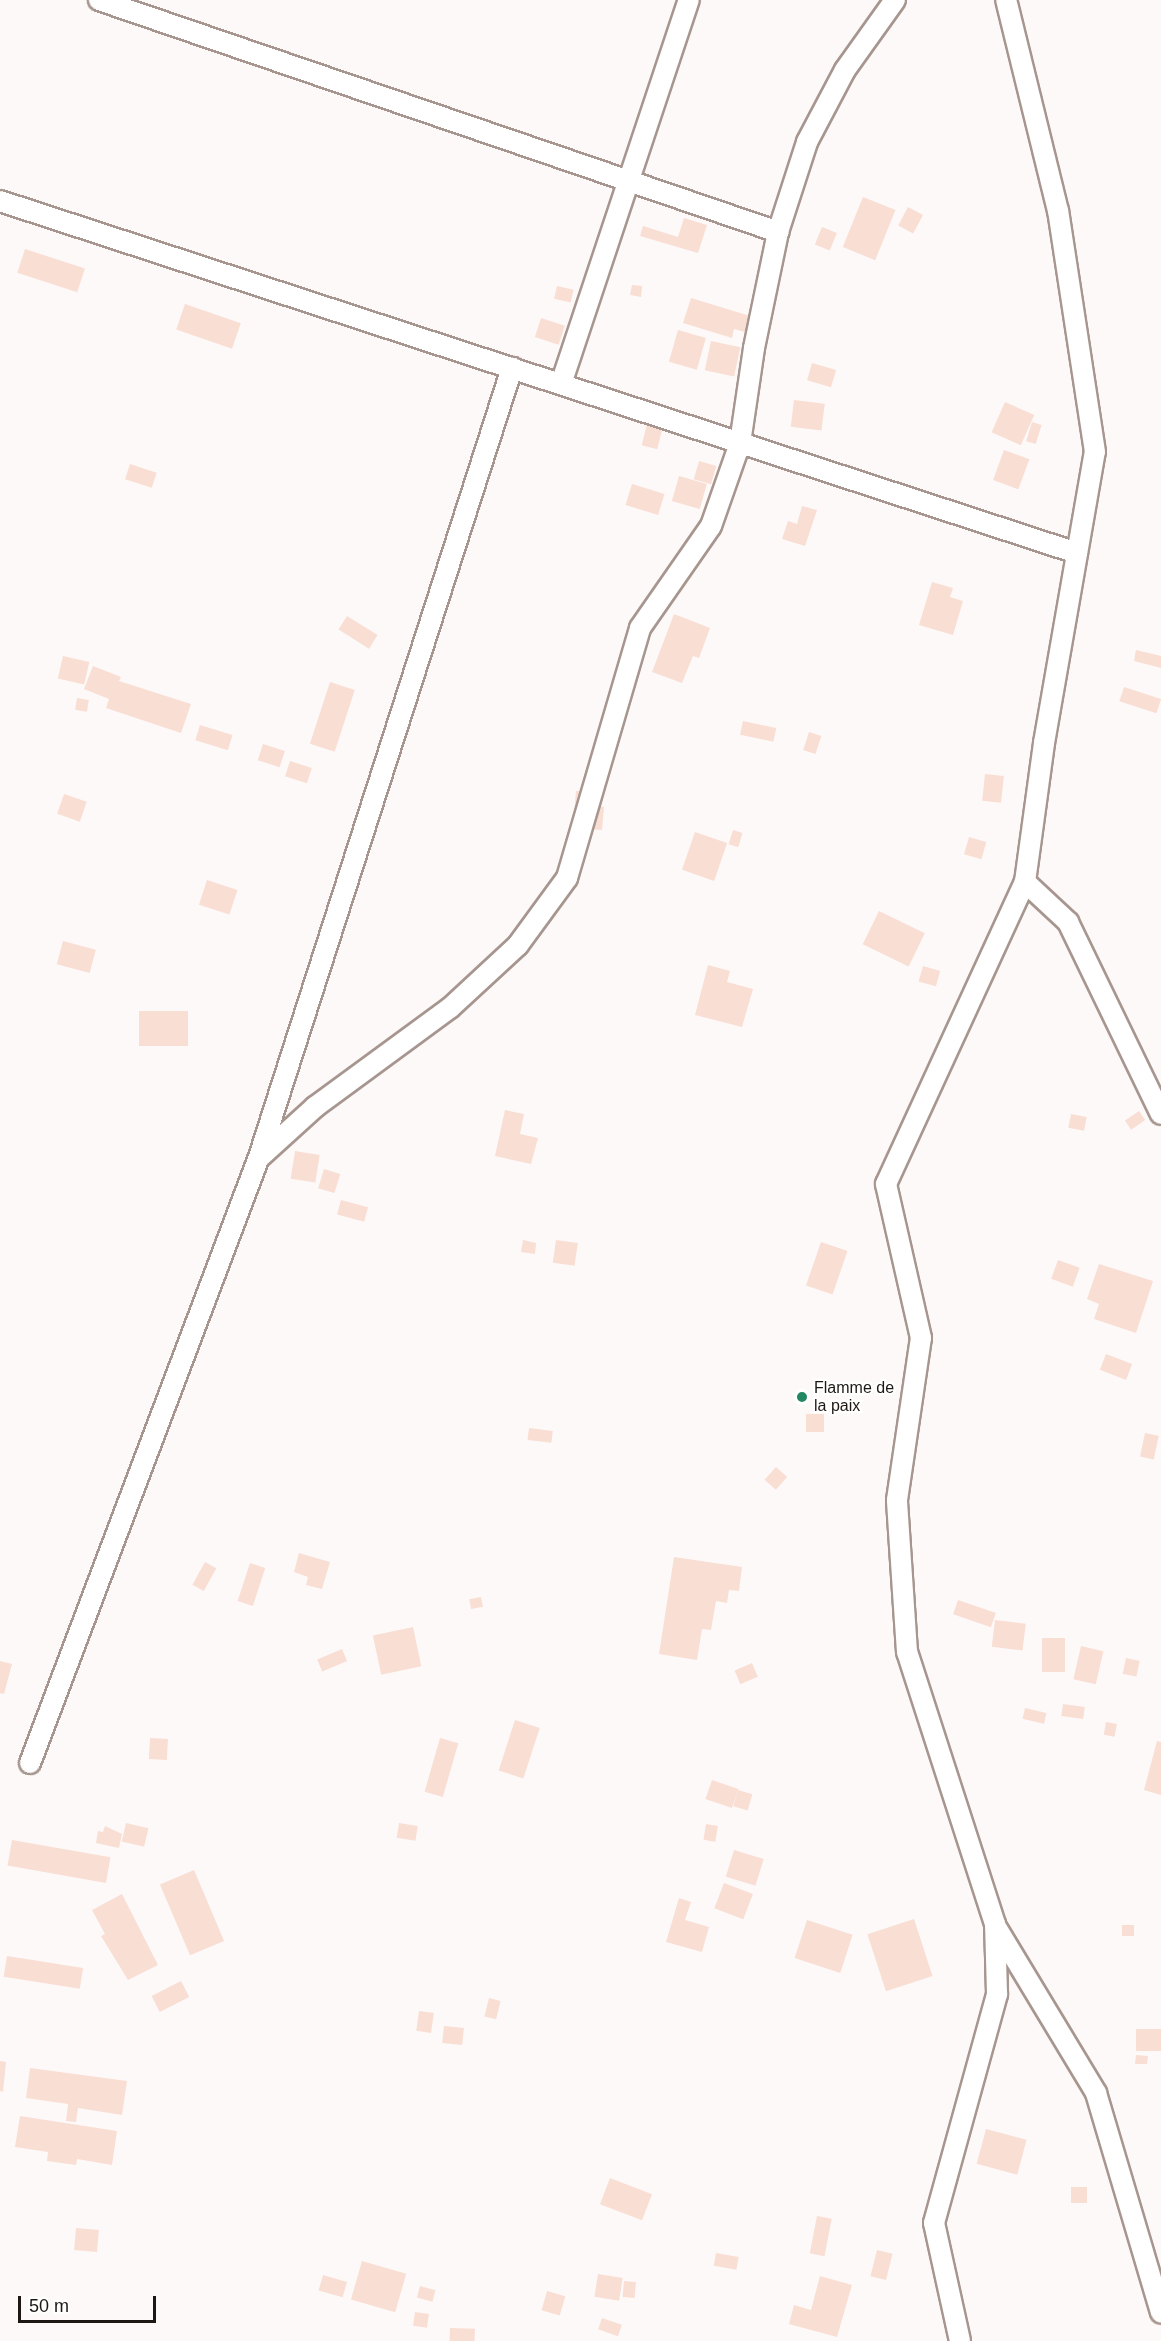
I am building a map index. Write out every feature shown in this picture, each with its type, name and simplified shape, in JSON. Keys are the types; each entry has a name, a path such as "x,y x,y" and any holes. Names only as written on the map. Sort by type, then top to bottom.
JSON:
{"street":[{"path":"99,0 778,232"},
{"path":"561,384 689,0"},
{"path":"260,1157 315,1107 450,1008 518,945 567,878 640,628 711,526 740,443 754,348 778,232 807,142 845,70 895,0"},
{"path":"1006,0 1058,211 1095,452 1025,882 886,1184 921,1338 897,1500 907,1652 995,1924 1096,2093 1161,2313"},
{"path":"0,201 1077,552"},
{"path":"30,1763 260,1157 512,368"},
{"path":"1025,882 1068,922 1161,1114"},
{"path":"960,2341 934,2223 997,1994 995,1924"}],"building":[{"path":"863,197 895,210 875,260 843,247"},
{"path":"908,207 923,215 913,234 898,226"},
{"path":"684,218 707,225 698,253 640,236 643,226 678,237"},
{"path":"822,227 837,233 830,251 815,245"},
{"path":"25,249 85,268 77,292 17,273"},
{"path":"632,285 642,286 641,297 630,295"},
{"path":"557,286 574,290 571,302 554,299"},
{"path":"691,298 750,316 745,332 734,329 732,338 683,323"},
{"path":"185,304 241,323 232,349 176,330"},
{"path":"541,318 565,326 559,345 535,337"},
{"path":"678,330 706,338 697,370 669,362"},
{"path":"711,341 740,347 734,377 705,370"},
{"path":"812,363 836,370 831,387 807,380"},
{"path":"794,400 825,404 821,431 791,427"},
{"path":"1005,402 1034,415 1021,445 992,432"},
{"path":"1032,422 1042,425 1036,444 1026,441"},
{"path":"647,424 663,428 657,449 642,445"},
{"path":"1004,450 1029,459 1018,489 993,480"},
{"path":"699,461 716,466 711,484 694,479"},
{"path":"130,464 157,473 152,488 125,479"},
{"path":"679,476 707,484 700,509 672,501"},
{"path":"632,484 665,494 658,515 626,505"},
{"path":"802,506 817,510 805,546 782,539 788,521 797,524"},
{"path":"932,582 953,588 950,597 963,601 953,635 919,625"},
{"path":"674,614 710,628 699,658 693,656 682,683 652,672"},
{"path":"347,616 378,635 369,649 339,630"},
{"path":"1136,650 1161,656 1161,668 1134,661"},
{"path":"63,656 89,662 84,684 58,678"},
{"path":"93,666 121,677 119,681 191,704 181,733 106,708 109,699 84,689"},
{"path":"330,682 355,690 335,752 310,744"},
{"path":"1124,687 1161,699 1156,713 1119,701"},
{"path":"77,698 89,700 87,712 75,710"},
{"path":"743,721 776,728 773,742 740,735"},
{"path":"200,725 233,735 228,750 195,740"},
{"path":"809,732 821,736 815,754 803,750"},
{"path":"263,744 285,751 280,767 258,760"},
{"path":"290,761 312,768 307,783 285,776"},
{"path":"985,774 1004,776 1001,803 982,801"},
{"path":"576,791 598,792 597,806 604,807 602,830 573,828"},
{"path":"64,794 87,802 80,822 57,814"},
{"path":"733,830 743,833 738,847 729,844"},
{"path":"695,832 727,843 714,881 682,870"},
{"path":"969,837 986,842 981,859 964,854"},
{"path":"207,880 237,890 229,915 199,905"},
{"path":"879,911 925,933 909,967 863,944"},
{"path":"63,941 96,950 90,973 57,964"},
{"path":"708,965 730,971 727,982 753,989 742,1027 695,1015"},
{"path":"923,966 940,971 936,986 919,981"},
{"path":"139,1011 188,1011 188,1046 139,1046"},
{"path":"505,1110 524,1114 520,1134 538,1138 531,1164 495,1156"},
{"path":"1139,1111 1145,1120 1131,1130 1125,1121"},
{"path":"1071,1114 1087,1117 1084,1131 1068,1128"},
{"path":"295,1151 320,1155 315,1183 291,1179"},
{"path":"324,1169 340,1174 334,1193 318,1188"},
{"path":"341,1200 368,1207 364,1222 337,1214"},
{"path":"523,1240 536,1243 535,1254 521,1252"},
{"path":"556,1240 578,1243 575,1266 553,1263"},
{"path":"821,1242 847,1251 832,1295 806,1285"},
{"path":"1058,1260 1080,1268 1073,1287 1051,1279"},
{"path":"1099,1264 1153,1281 1136,1333 1094,1319 1099,1304 1087,1299"},
{"path":"1106,1354 1132,1364 1126,1380 1100,1370"},
{"path":"806,1414 824,1414 824,1432 806,1432"},
{"path":"529,1428 553,1431 551,1443 528,1440"},
{"path":"1145,1433 1159,1436 1154,1459 1140,1456"},
{"path":"776,1467 787,1477 776,1490 765,1480"},
{"path":"299,1553 330,1562 322,1589 306,1585 308,1577 294,1572"},
{"path":"674,1557 742,1567 739,1591 729,1590 727,1603 716,1601 711,1630 702,1629 697,1660 659,1654"},
{"path":"205,1562 216,1568 204,1591 192,1585"},
{"path":"250,1563 265,1568 253,1606 238,1601"},
{"path":"481,1597 483,1607 471,1609 469,1599"},
{"path":"958,1600 996,1613 991,1627 953,1614"},
{"path":"995,1620 1026,1624 1022,1651 992,1647"},
{"path":"413,1627 421,1666 381,1675 373,1636"},
{"path":"1042,1638 1065,1638 1065,1672 1042,1672"},
{"path":"1081,1646 1103,1651 1096,1684 1073,1679"},
{"path":"342,1649 347,1661 322,1672 317,1660"},
{"path":"1126,1658 1140,1661 1136,1677 1123,1674"},
{"path":"0,1661 12,1664 4,1694 0,1693"},
{"path":"752,1663 758,1677 740,1684 735,1670"},
{"path":"1063,1704 1085,1707 1083,1719 1061,1716"},
{"path":"1025,1708 1046,1713 1044,1724 1023,1719"},
{"path":"515,1720 540,1728 523,1778 499,1770"},
{"path":"1106,1722 1117,1724 1115,1737 1104,1735"},
{"path":"150,1738 168,1739 167,1760 149,1759"},
{"path":"440,1738 458,1743 443,1797 425,1792"},
{"path":"1157,1741 1161,1742 1161,1795 1144,1790"},
{"path":"712,1780 738,1789 732,1808 705,1799"},
{"path":"738,1790 752,1794 748,1810 733,1806"},
{"path":"126,1823 148,1828 144,1847 122,1842"},
{"path":"399,1823 418,1826 415,1841 397,1838"},
{"path":"706,1824 718,1826 715,1842 703,1840"},
{"path":"105,1826 122,1834 119,1848 96,1843 98,1831 103,1832"},
{"path":"12,1840 110,1857 106,1883 7,1866"},
{"path":"734,1850 764,1859 755,1886 726,1877"},
{"path":"194,1870 224,1941 190,1955 160,1884"},
{"path":"724,1883 753,1894 743,1919 714,1908"},
{"path":"122,1894 158,1965 128,1980 101,1936 105,1934 92,1910"},
{"path":"679,1898 691,1902 685,1920 709,1927 702,1952 666,1942"},
{"path":"914,1919 933,1976 886,1991 867,1934"},
{"path":"807,1920 853,1935 840,1973 795,1958"},
{"path":"1122,1925 1134,1925 1134,1936 1122,1936"},
{"path":"7,1956 83,1968 80,1989 4,1977"},
{"path":"181,1981 189,1997 160,2012 152,1996"},
{"path":"489,1998 501,2001 496,2019 484,2016"},
{"path":"419,2011 434,2013 431,2033 416,2031"},
{"path":"444,2026 464,2028 462,2045 442,2043"},
{"path":"1136,2029 1161,2029 1161,2051 1136,2051"},
{"path":"1136,2055 1148,2056 1147,2064 1135,2064"},
{"path":"0,2061 6,2062 3,2092 0,2091"},
{"path":"30,2068 127,2081 122,2115 78,2108 76,2122 66,2121 68,2104 26,2098"},
{"path":"20,2116 117,2131 112,2165 77,2159 76,2165 47,2161 48,2152 15,2147"},
{"path":"986,2129 1027,2140 1017,2175 977,2164"},
{"path":"610,2178 652,2194 642,2220 600,2204"},
{"path":"1071,2187 1087,2187 1087,2203 1071,2203"},
{"path":"817,2216 832,2219 824,2256 810,2253"},
{"path":"76,2228 99,2230 97,2252 74,2250"},
{"path":"877,2250 893,2254 886,2280 870,2276"},
{"path":"716,2253 739,2257 736,2270 714,2266"},
{"path":"362,2261 406,2274 395,2312 351,2299"},
{"path":"598,2274 623,2278 619,2301 594,2297"},
{"path":"323,2275 347,2282 343,2297 319,2290"},
{"path":"820,2276 852,2285 837,2337 789,2324 794,2305 811,2310"},
{"path":"624,2281 636,2282 635,2298 623,2297"},
{"path":"420,2286 435,2290 432,2302 417,2298"},
{"path":"547,2291 565,2296 560,2315 541,2310"},
{"path":"415,2312 429,2314 427,2328 413,2326"},
{"path":"602,2318 622,2325 618,2336 598,2329"},
{"path":"450,2328 475,2329 475,2341 450,2341"}],"place":[{"name":"Flamme de la paix","path":"802,1397"}]}
